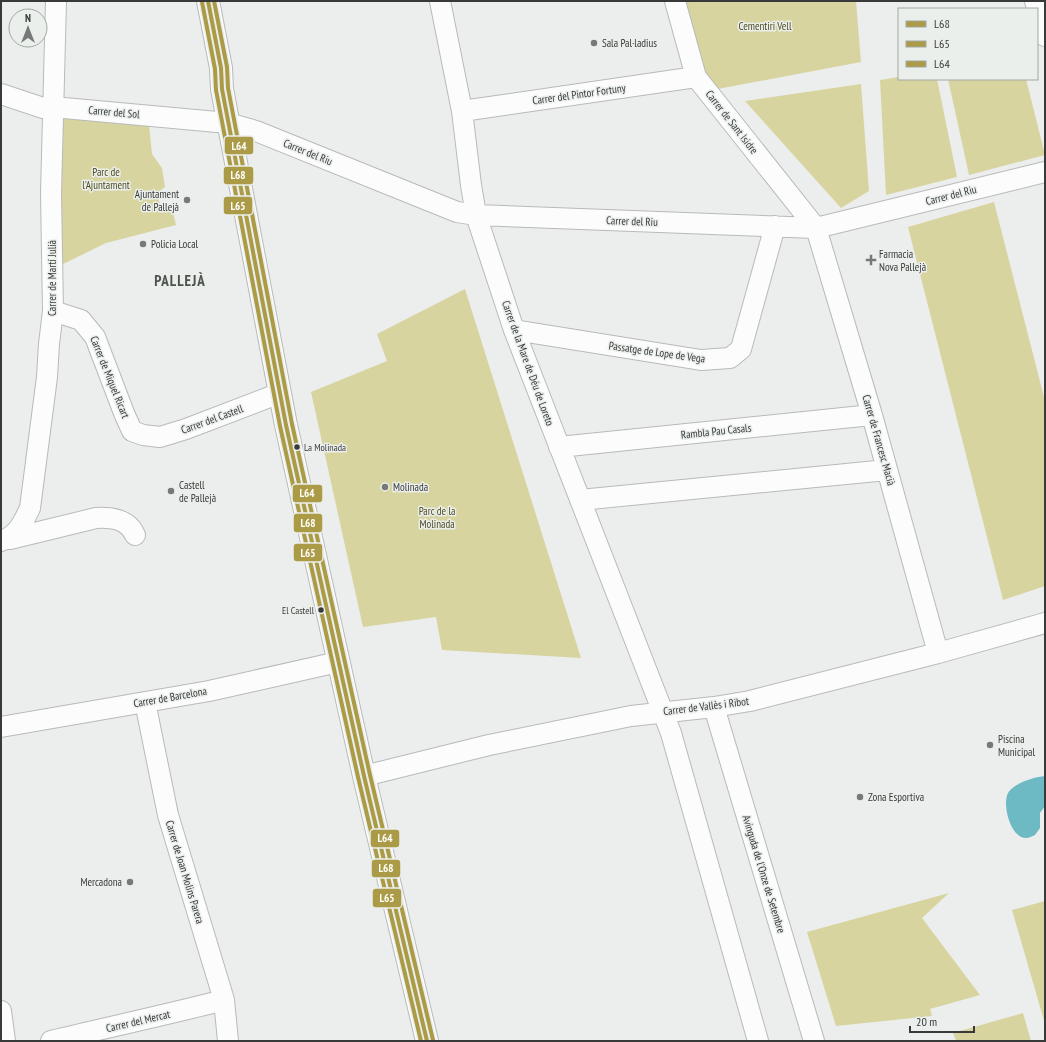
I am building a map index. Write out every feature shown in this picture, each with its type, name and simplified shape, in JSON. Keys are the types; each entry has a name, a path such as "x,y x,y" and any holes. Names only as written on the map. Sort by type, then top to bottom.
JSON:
{"main road":[{"path":"208,1 221,68 222,89 228,123 280,393 338,662 427,1041"},
{"path":"1038,9 1045,35"}],"street":[{"name":"Carrer de Martí Julià","path":"5,540 20,528 30,508 47,377 48,344 53,311 51,193 56,1"},
{"name":"Carrer de la Mare de Déu de Loreto","path":"440,1 462,111 470,185 476,215 514,330 663,711"},
{"name":"Carrer de Sant Isidre","path":"675,1 696,77 816,228"},
{"name":"Carrer del Pintor Fortuny","path":"462,111 696,77"},
{"name":"Carrer del Sol","path":"1,94 43,108 53,106 228,123"},
{"name":"Carrer del Riu","path":"228,123 256,131 457,212 476,215 816,228 1045,172"},
{"name":"Passatge de Lope de Vega","path":"514,330 701,360 730,358 741,349 774,226"},
{"name":"Carrer de Francesc Macià","path":"816,228 872,416 938,653"},
{"name":"Carrer de Miquel Ricart","path":"53,311 81,320 94,337 132,431 143,435"},
{"name":"Carrer del Castell","path":"143,435 160,437 186,429 280,393"},
{"name":"Rambla Pau Casals","path":"559,447 872,416"},
{"path":"580,500 887,470"},
{"path":"5,540 96,518 110,517 125,522 132,528 136,535"},
{"name":"Carrer de Vallès i Ribot","path":"364,776 489,745 631,716 663,711 714,707 750,701 938,653 1045,622"},
{"name":"Carrer de Barcelona","path":"1,727 209,691 338,662"},
{"name":"Carrer de Joan Molins Parera","path":"145,702 168,815 224,1000 228,1041"},
{"name":"Avinguda de l'Onze de Setembre","path":"714,707 814,1041"},
{"path":"663,711 673,740 758,1041"},
{"name":"Carrer del Mercat","path":"51,1041 148,1018 168,1015 224,1000"},
{"path":"1,1011 5,1041"}],"green space":[{"name":"Cementiri Vell","path":"675,1 856,1 861,62 707,91"},
{"path":"898,77 898,80 937,80 957,177 886,195 880,80"},
{"path":"948,80 1026,80 1045,155 969,175"},
{"path":"861,84 869,191 841,208 745,101"},
{"name":"Parc de l'Ajuntament","path":"53,107 148,115 152,154 162,168 165,187 157,193 161,208 172,208 176,225 106,243 53,269"},
{"path":"994,202 1045,401 1045,586 1003,600 908,227"},
{"name":"Parc de la Molinada","path":"465,289 581,658 442,650 436,617 363,627 311,392 387,361 377,334"},
{"path":"949,893 922,918 980,995 930,1009 932,1016 836,1026 807,932"},
{"path":"1045,901 1045,1024 1012,910"},
{"path":"1023,1013 1031,1041 956,1041 953,1033"}],"water":[{"path":"1045,776 1045,806 1040,813 1040,828 1035,835 1027,838 1020,837 1012,827 1009,820 1006,805 1008,793 1019,783"}],"transit line":[{"name":"L68","path":"208,1 221,68 222,89 286,425 364,776 427,1041"},
{"name":"L64","path":"214,1 227,67 228,88 292,424 370,775 433,1040"},
{"name":"L65","path":"202,2 215,69 216,90 280,426 358,777 421,1041"}],"place":[{"name":"Sala Pal·ladius","path":"594,43"},
{"name":"Ajuntament de Pallejà","path":"187,200"},
{"name":"Policia Local","path":"143,244"},
{"name":"Farmacia Nova Pallejà","path":"871,260"},
{"name":"La Molinada","path":"297,447"},
{"name":"Molinada","path":"385,487"},
{"name":"Castell de Pallejà","path":"171,491"},
{"name":"El Castell","path":"321,610"},
{"name":"Piscina Municipal","path":"990,745"},
{"name":"Zona Esportiva","path":"860,797"},
{"name":"Mercadona","path":"130,882"}],"district":[{"name":"PALLEJÀ","path":"180,280"}]}
